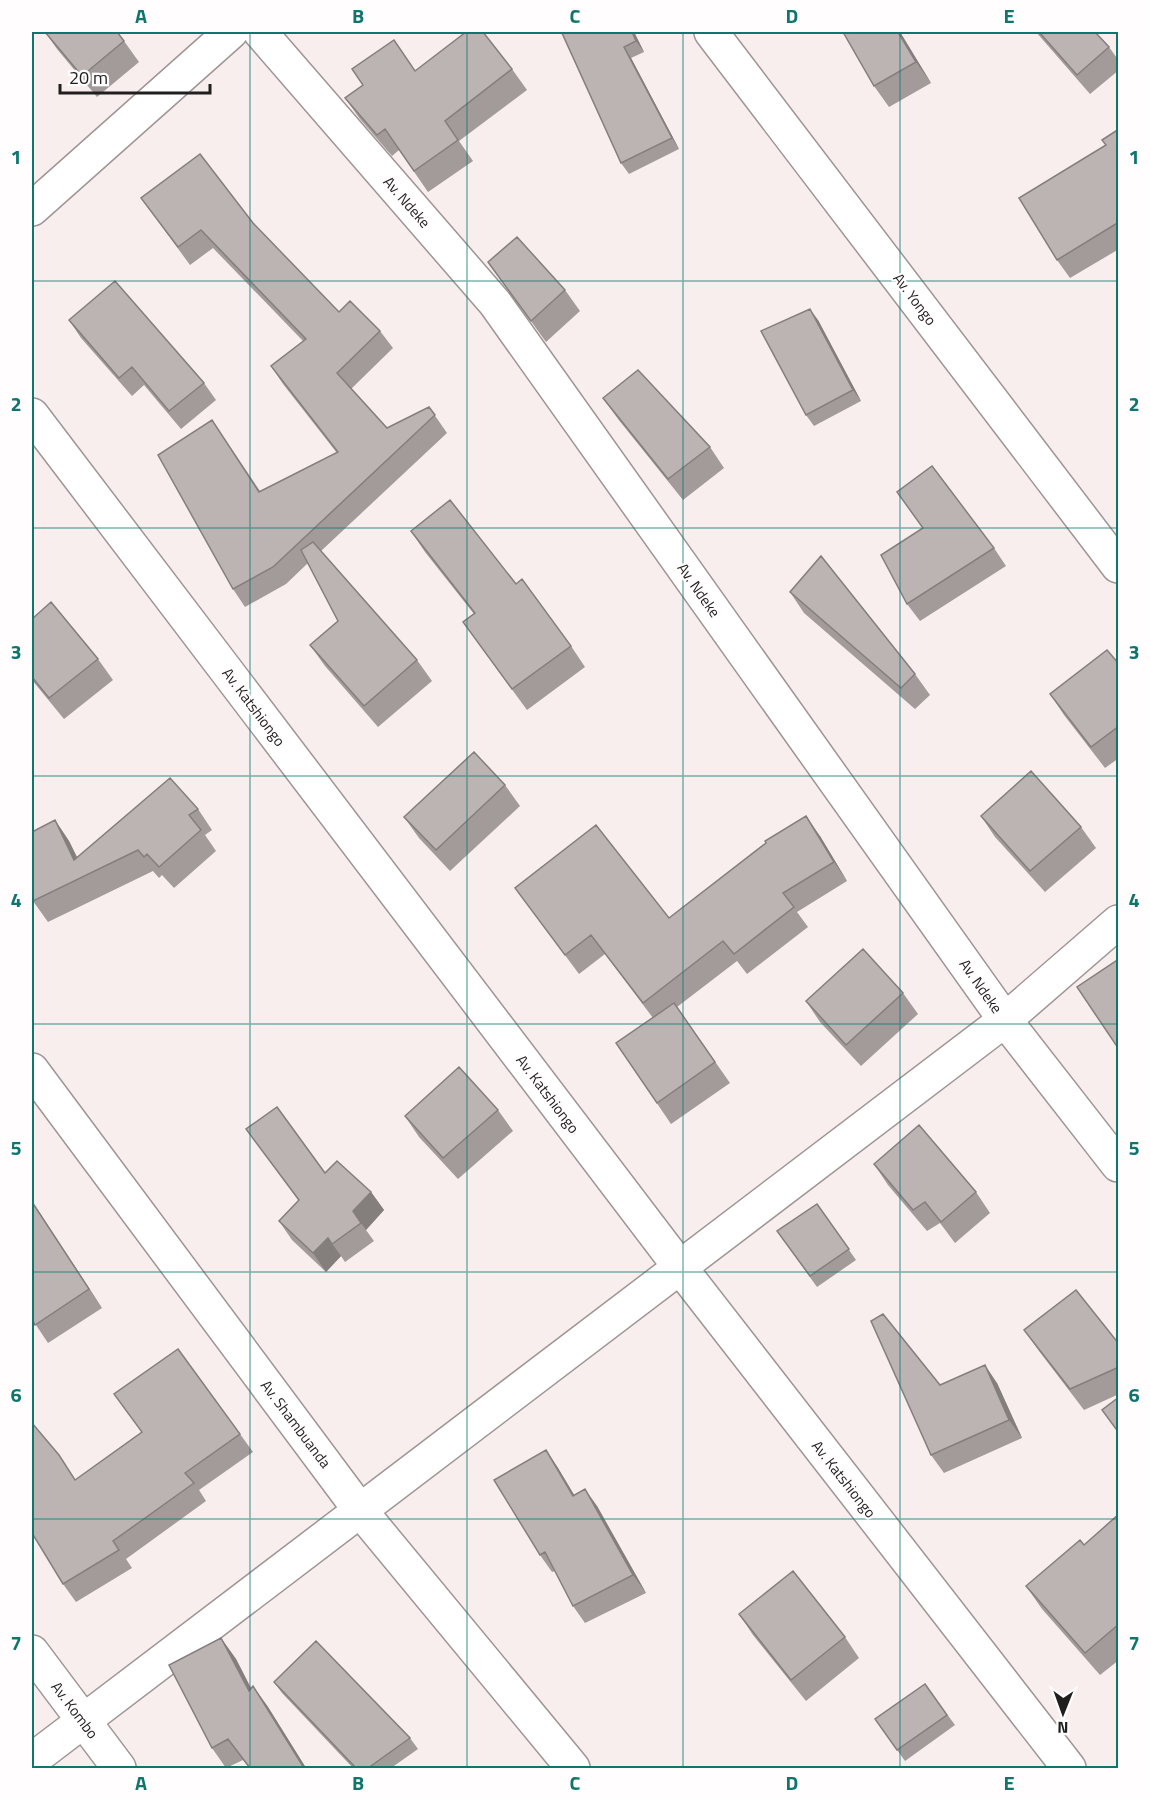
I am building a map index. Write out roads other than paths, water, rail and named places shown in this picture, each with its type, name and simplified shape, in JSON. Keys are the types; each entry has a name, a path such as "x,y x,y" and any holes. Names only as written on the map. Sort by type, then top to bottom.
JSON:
{"street":[{"path":"32,208 231,32"},
{"name":"Av. Ndeke","path":"260,32 495,303 1005,1020 1119,1165"},
{"name":"Av. Yongo","path":"711,32 1119,566"},
{"name":"Av. Katshiongo","path":"32,415 679,1266 1069,1768"},
{"path":"32,1760 359,1509 1005,1020 1119,922"},
{"name":"Av. Shambuanda","path":"32,1070 359,1509 573,1768"},
{"name":"Av. Kombo","path":"32,1652 119,1768"}]}
